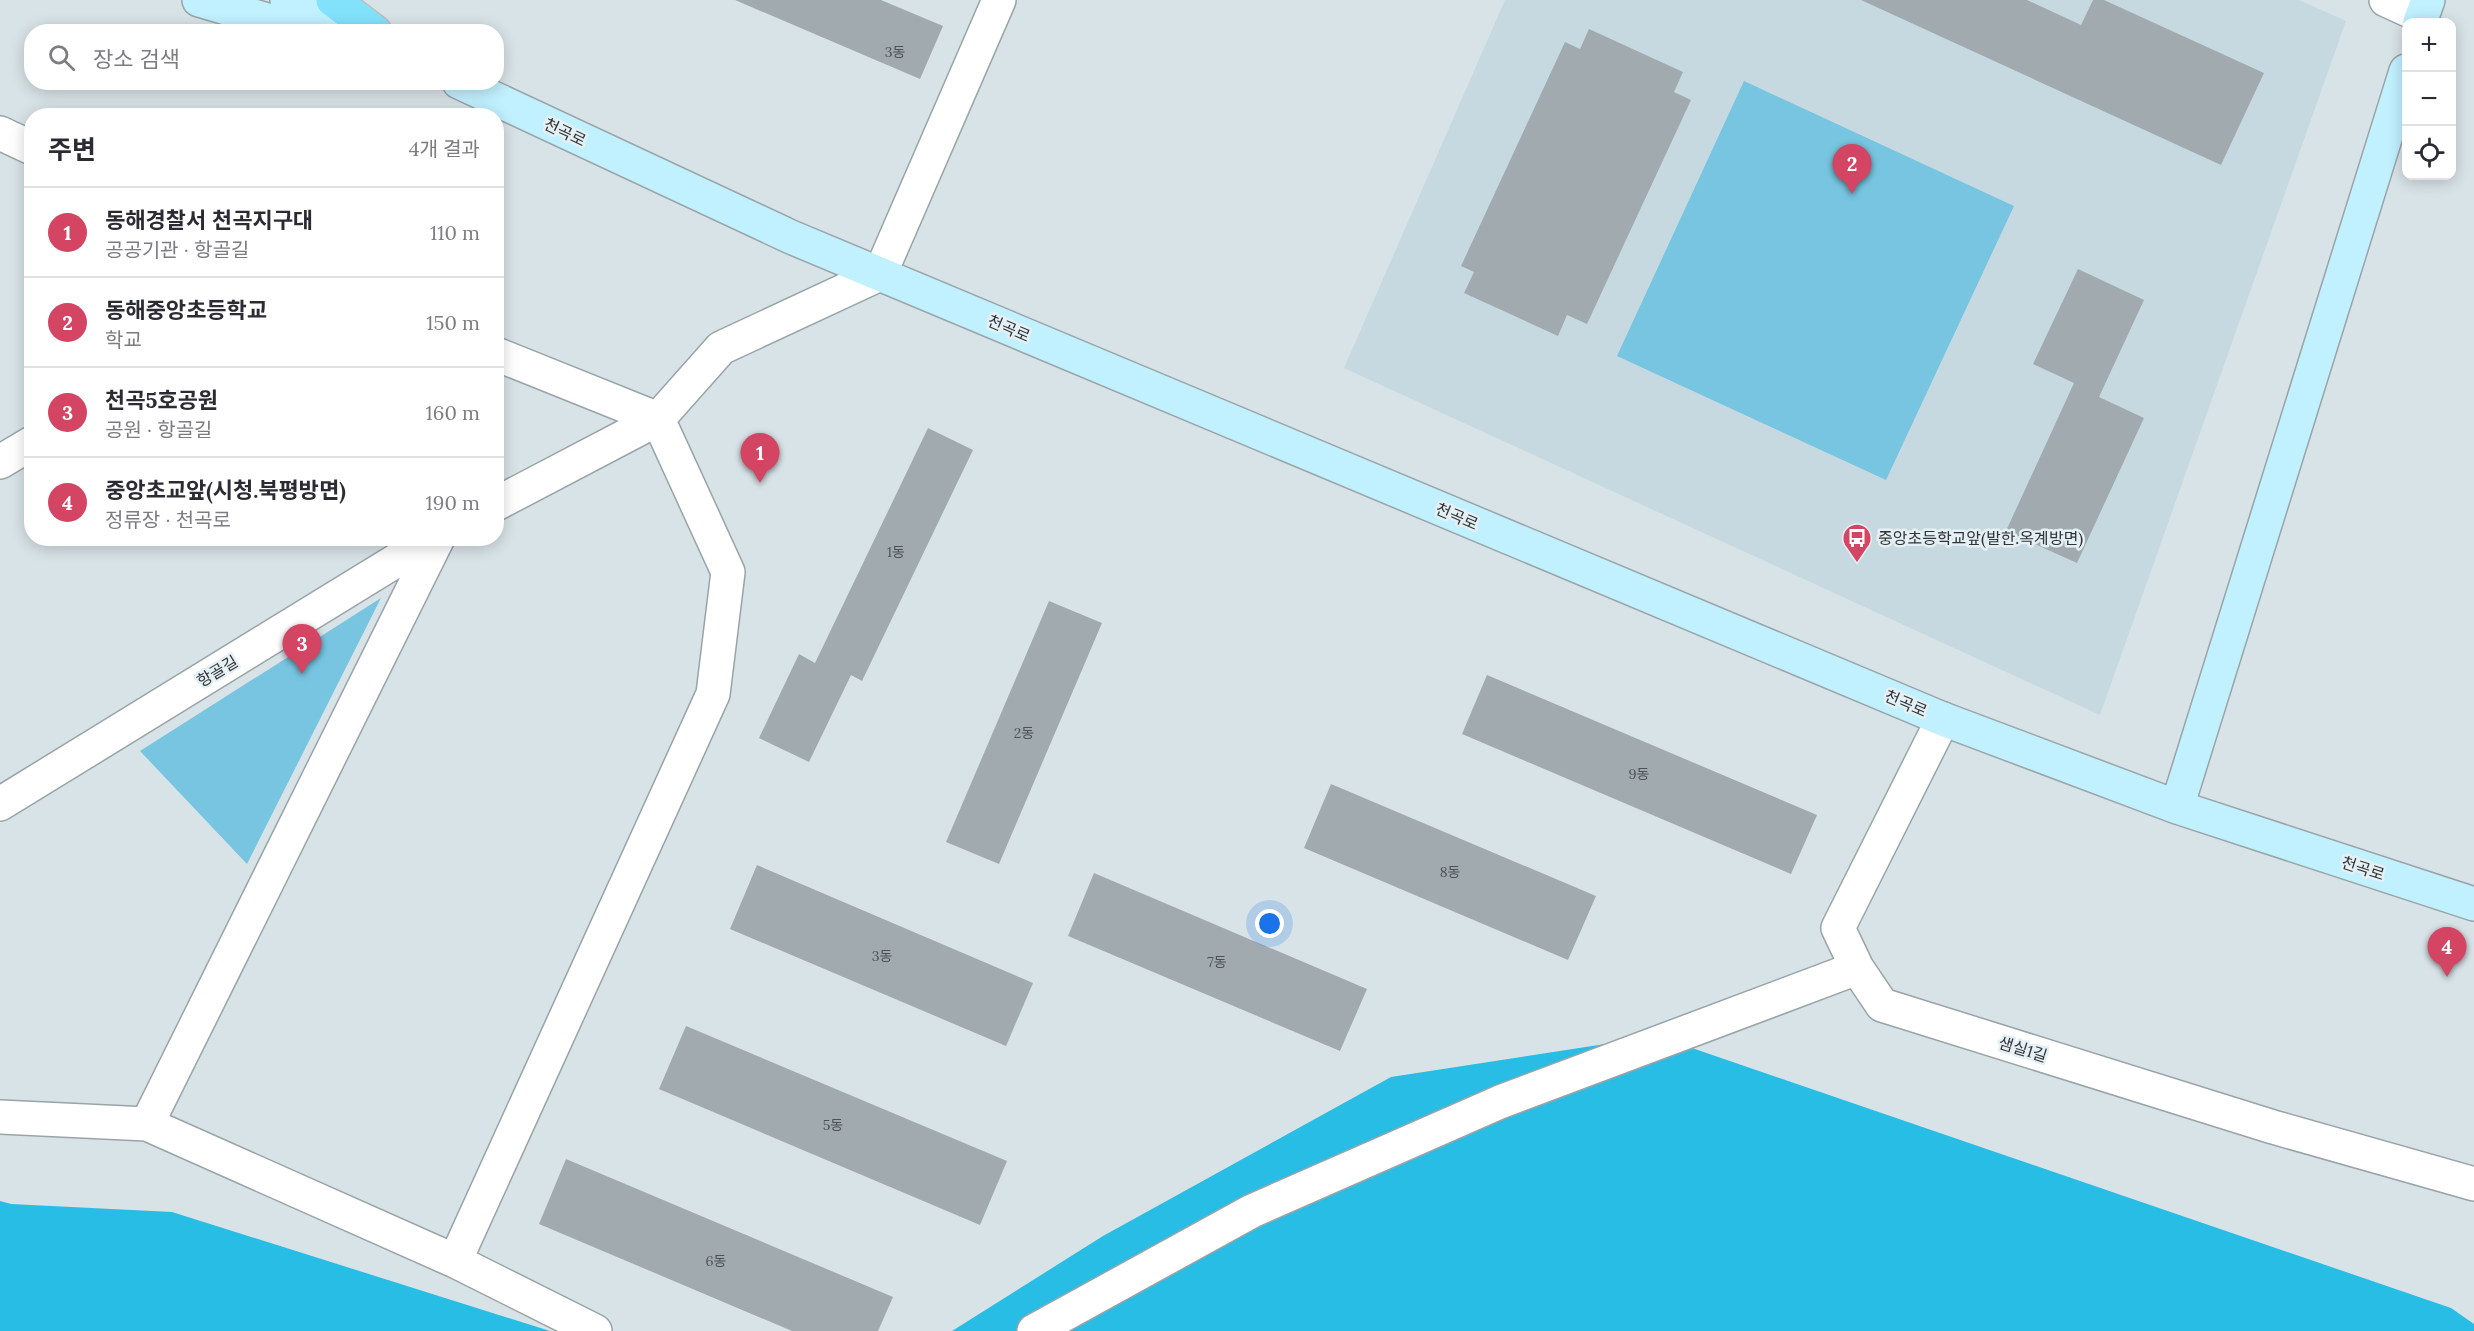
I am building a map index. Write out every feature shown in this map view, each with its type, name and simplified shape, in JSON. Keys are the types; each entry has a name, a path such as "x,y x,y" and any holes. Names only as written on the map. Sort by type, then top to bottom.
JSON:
{"main road":[{"path":"333,0 364,24"}],"street":[{"path":"199,0 281,24"},
{"path":"287,0 336,24"},
{"path":"504,500 658,418 721,348 880,274 999,0"},
{"path":"2386,0 2423,13"},
{"path":"2177,807 2406,72"},
{"name":"천곡로","path":"476,90 791,237 1943,719 2177,807 2474,904"},
{"path":"0,133 24,144"},
{"path":"455,1261 713,694 728,572 658,418 504,357"},
{"path":"0,462 24,448"},
{"name":"항골길","path":"0,804 423,546"},
{"path":"147,1124 432,546"},
{"name":"샘실1길","path":"1943,719 1838,928 1857,968 1882,1005 2273,1127 2474,1184"},
{"path":"1034,1331 1252,1211 1306,1187 1500,1102 1857,968"},
{"path":"0,1118 147,1124 455,1261 595,1331"}],"shaded area":[{"path":"1505,0 2299,0 2346,21 2100,715 1344,368"},
{"path":"1744,81 2014,206 1886,480 1617,356"},
{"path":"381,598 247,864 140,751"},
{"path":"1657,1036 2451,1308 2474,1324 2474,1331 952,1331 1103,1236 1391,1077"},
{"path":"0,1201 11,1204 172,1212 550,1331 0,1331"}],"building":[{"path":"735,0 881,0 943,26 920,79"},
{"path":"1861,0 2027,0 2081,25 2093,0 2104,0 2264,73 2221,165"},
{"path":"1589,29 1683,72 1674,92 1691,100 1587,324 1567,315 1558,336 1464,293 1474,272 1461,266 1565,42 1580,49"},
{"path":"2078,269 2144,300 2099,397 2144,418 2077,563 2006,531 2074,383 2033,364"},
{"path":"928,428 973,450 862,681 851,675 809,762 759,738 799,654 815,663"},
{"path":"1049,601 1102,623 999,864 946,842"},
{"path":"1487,675 1817,815 1791,874 1462,734"},
{"path":"1331,784 1596,896 1568,960 1304,848"},
{"path":"757,865 1033,983 1006,1046 730,929"},
{"path":"1094,873 1367,989 1340,1051 1068,936"},
{"path":"686,1026 1007,1161 980,1225 659,1089"},
{"path":"566,1159 893,1297 878,1331 792,1331 539,1224"}],"place":[{"name":"동해중앙초등학교","path":"1852,194"},
{"name":"동해경찰서 천곡지구대","path":"760,483"},
{"name":"중앙초등학교앞(발한.옥계방면)","path":"1857,564"},
{"name":"천곡5호공원","path":"302,674"},
{"name":"중앙초교앞(시청.북평방면)","path":"2447,977"}]}
